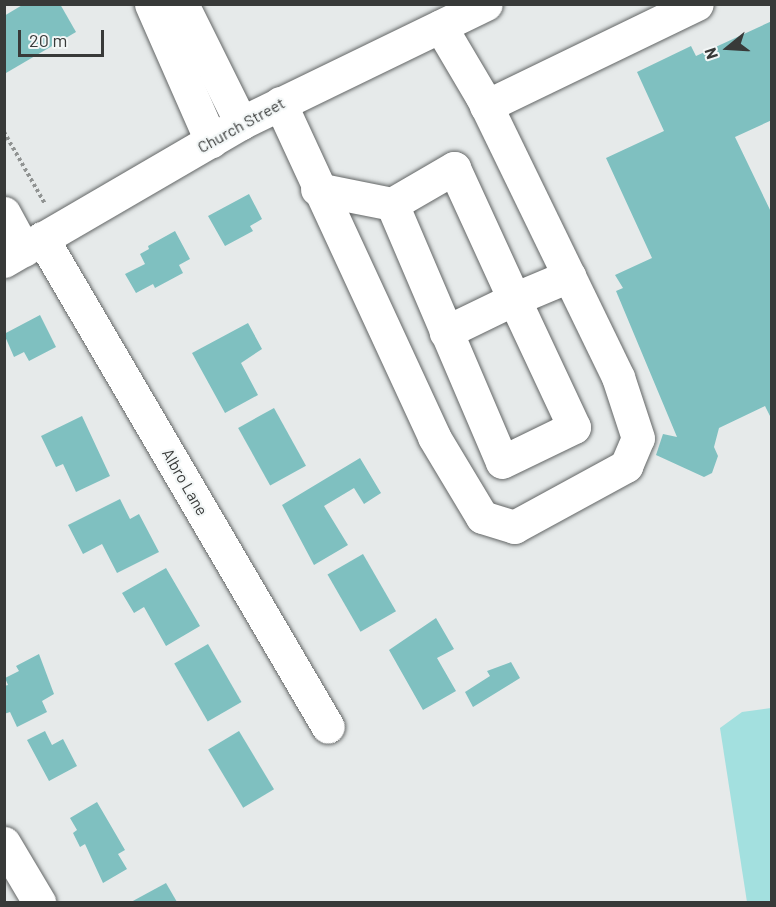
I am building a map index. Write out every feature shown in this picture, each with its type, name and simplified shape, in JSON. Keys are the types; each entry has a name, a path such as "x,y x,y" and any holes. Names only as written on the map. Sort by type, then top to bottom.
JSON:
{"street":[{"path":"151,4 210,141"},
{"path":"182,4 241,123"},
{"path":"486,106 697,4"},
{"name":"Church Street","path":"32,244 241,123 476,7"},
{"path":"280,103 317,189 434,437 482,517 514,528 626,466 639,438 618,377 486,106 440,26"},
{"path":"317,189 392,204 454,168 574,427 502,462 392,204"},
{"name":"Albro Lane","path":"4,213 32,244 328,727"},
{"path":"446,332 514,299 569,276"},
{"path":"4,843 39,903"}],"path":[{"path":"4,132 32,244"}],"shaded area":[{"path":"771,708 771,902 747,902 720,728 742,712"}],"building":[{"path":"24,4 60,4 76,32 6,73 4,16"},
{"path":"772,21 772,120 735,137 772,214 772,420 765,406 719,428 714,447 718,456 712,473 704,477 656,455 663,434 677,437 616,291 623,288 615,275 652,258 606,158 664,131 637,72 691,46 696,56"},
{"path":"249,194 262,219 250,226 253,231 225,246 208,216"},
{"path":"175,231 190,259 179,265 183,273 155,288 153,284 136,293 125,274 145,264 140,254 149,249 148,246"},
{"path":"40,315 56,347 29,361 24,352 14,357 4,334"},
{"path":"248,323 262,349 241,363 258,395 225,413 192,353"},
{"path":"274,408 306,466 270,486 238,428"},
{"path":"82,416 110,476 76,492 63,464 56,467 41,436"},
{"path":"360,458 381,493 364,504 354,488 324,506 348,545 314,565 282,505"},
{"path":"120,499 130,519 139,514 159,552 117,573 102,544 83,554 68,525"},
{"path":"363,554 396,611 360,632 327,574"},
{"path":"166,568 200,626 166,646 144,607 134,613 122,593"},
{"path":"436,618 454,649 437,658 456,691 423,710 389,650"},
{"path":"208,644 242,702 208,722 174,664"},
{"path":"39,654 54,694 42,701 47,712 17,727 10,712 4,714 4,686 8,685 5,678 19,671 16,666"},
{"path":"511,662 520,678 473,707 465,692 490,676 487,671"},
{"path":"45,731 52,745 63,739 77,766 49,781 27,740"},
{"path":"239,731 274,789 243,808 208,750"},
{"path":"97,802 125,850 118,854 127,869 103,883 85,844 80,847 73,833 77,830 70,818"},
{"path":"166,883 177,902 131,902"}]}
